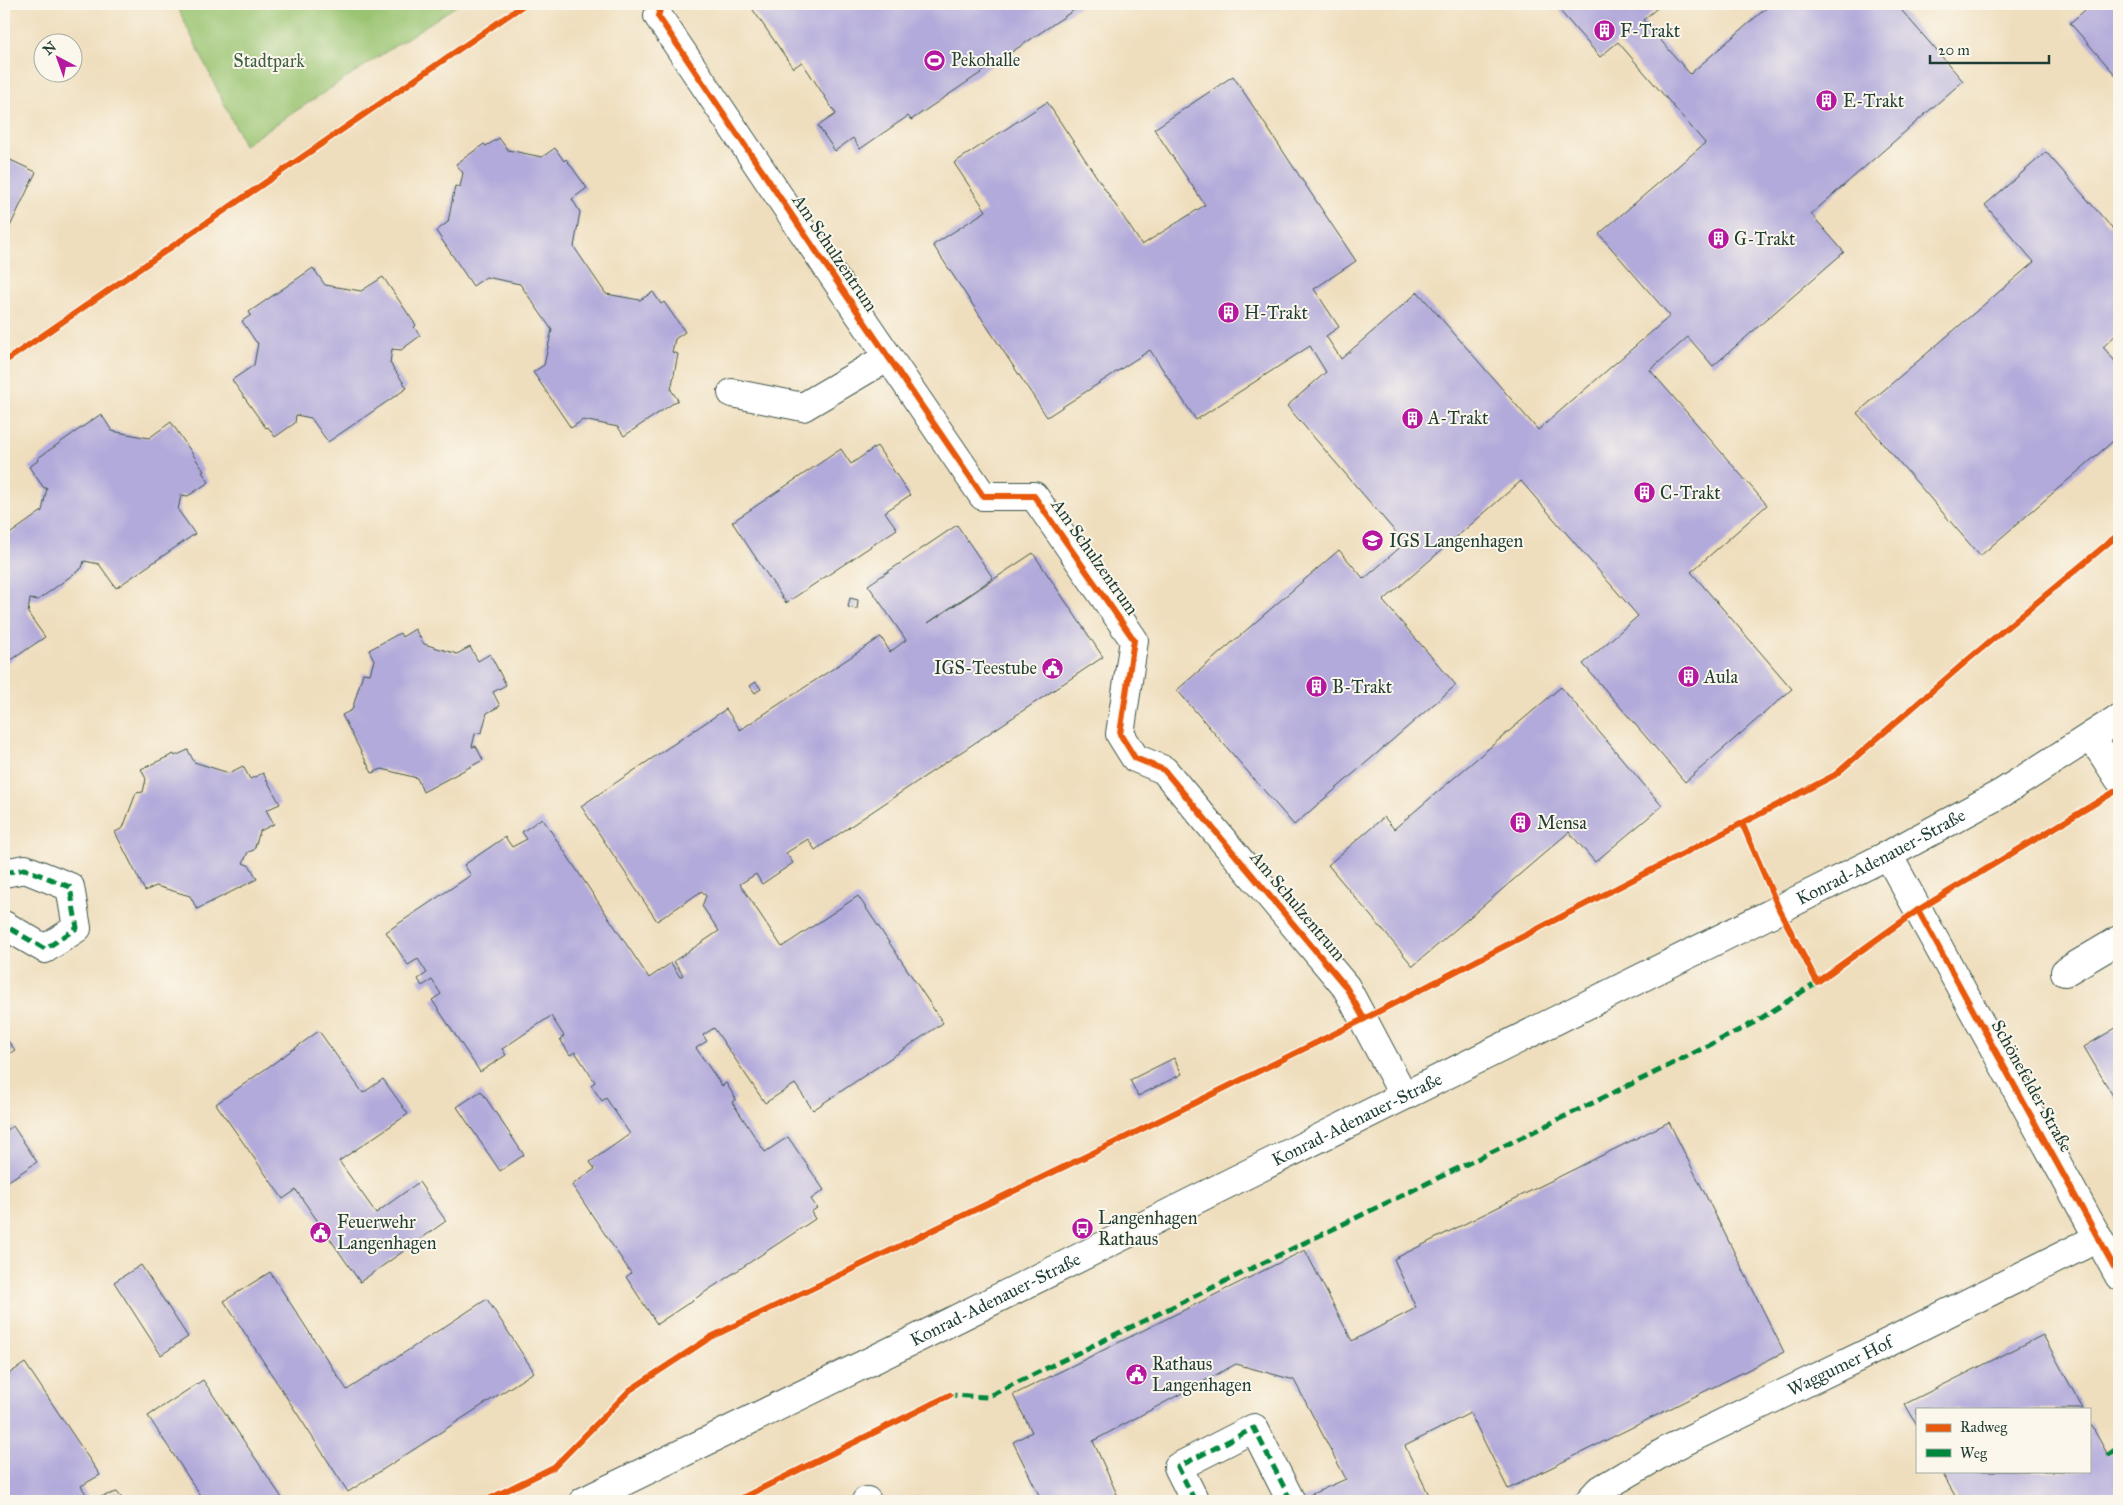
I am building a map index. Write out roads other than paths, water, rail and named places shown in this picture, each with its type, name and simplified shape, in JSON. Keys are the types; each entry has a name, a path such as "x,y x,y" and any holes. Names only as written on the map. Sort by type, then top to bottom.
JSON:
{"street":[{"name":"Am Schulzentrum","path":"658,16 796,223 983,496 1034,496 1134,640 1120,734 1135,758 1164,770 1346,987 1404,1096"},
{"path":"732,394 803,407 888,356"},
{"name":"Konrad-Adenauer-Straße","path":"584,1501 920,1337 1888,855 2002,793 2119,718"},
{"path":"2091,736 2119,779"},
{"name":"Schönefelder Straße","path":"1888,855 2119,1276"},
{"path":"4,873 25,868 70,887 77,928 45,949 4,925"},
{"path":"2065,972 2119,940"},
{"name":"Waggumer Hof","path":"1589,1501 1598,1491 1671,1448 2098,1238"},
{"path":"1194,1501 1178,1467 1254,1428 1291,1501"}],"place":[{"name":"F-Trakt","path":"1604,31"},
{"name":"Pekohalle","path":"935,60"},
{"name":"E-Trakt","path":"1827,101"},
{"name":"G-Trakt","path":"1718,239"},
{"name":"H-Trakt","path":"1228,313"},
{"name":"A-Trakt","path":"1412,418"},
{"name":"C-Trakt","path":"1644,493"},
{"name":"IGS Langenhagen","path":"1373,541"},
{"name":"IGS-Teestube","path":"1053,668"},
{"name":"Aula","path":"1688,677"},
{"name":"B-Trakt","path":"1316,687"},
{"name":"Mensa","path":"1521,823"},
{"name":"Langenhagen Rathaus","path":"1082,1228"},
{"name":"Feuerwehr Langenhagen","path":"321,1232"},
{"name":"Rathaus Langenhagen","path":"1136,1374"}],"park label":[{"name":"Stadtpark","path":"269,61"}]}
